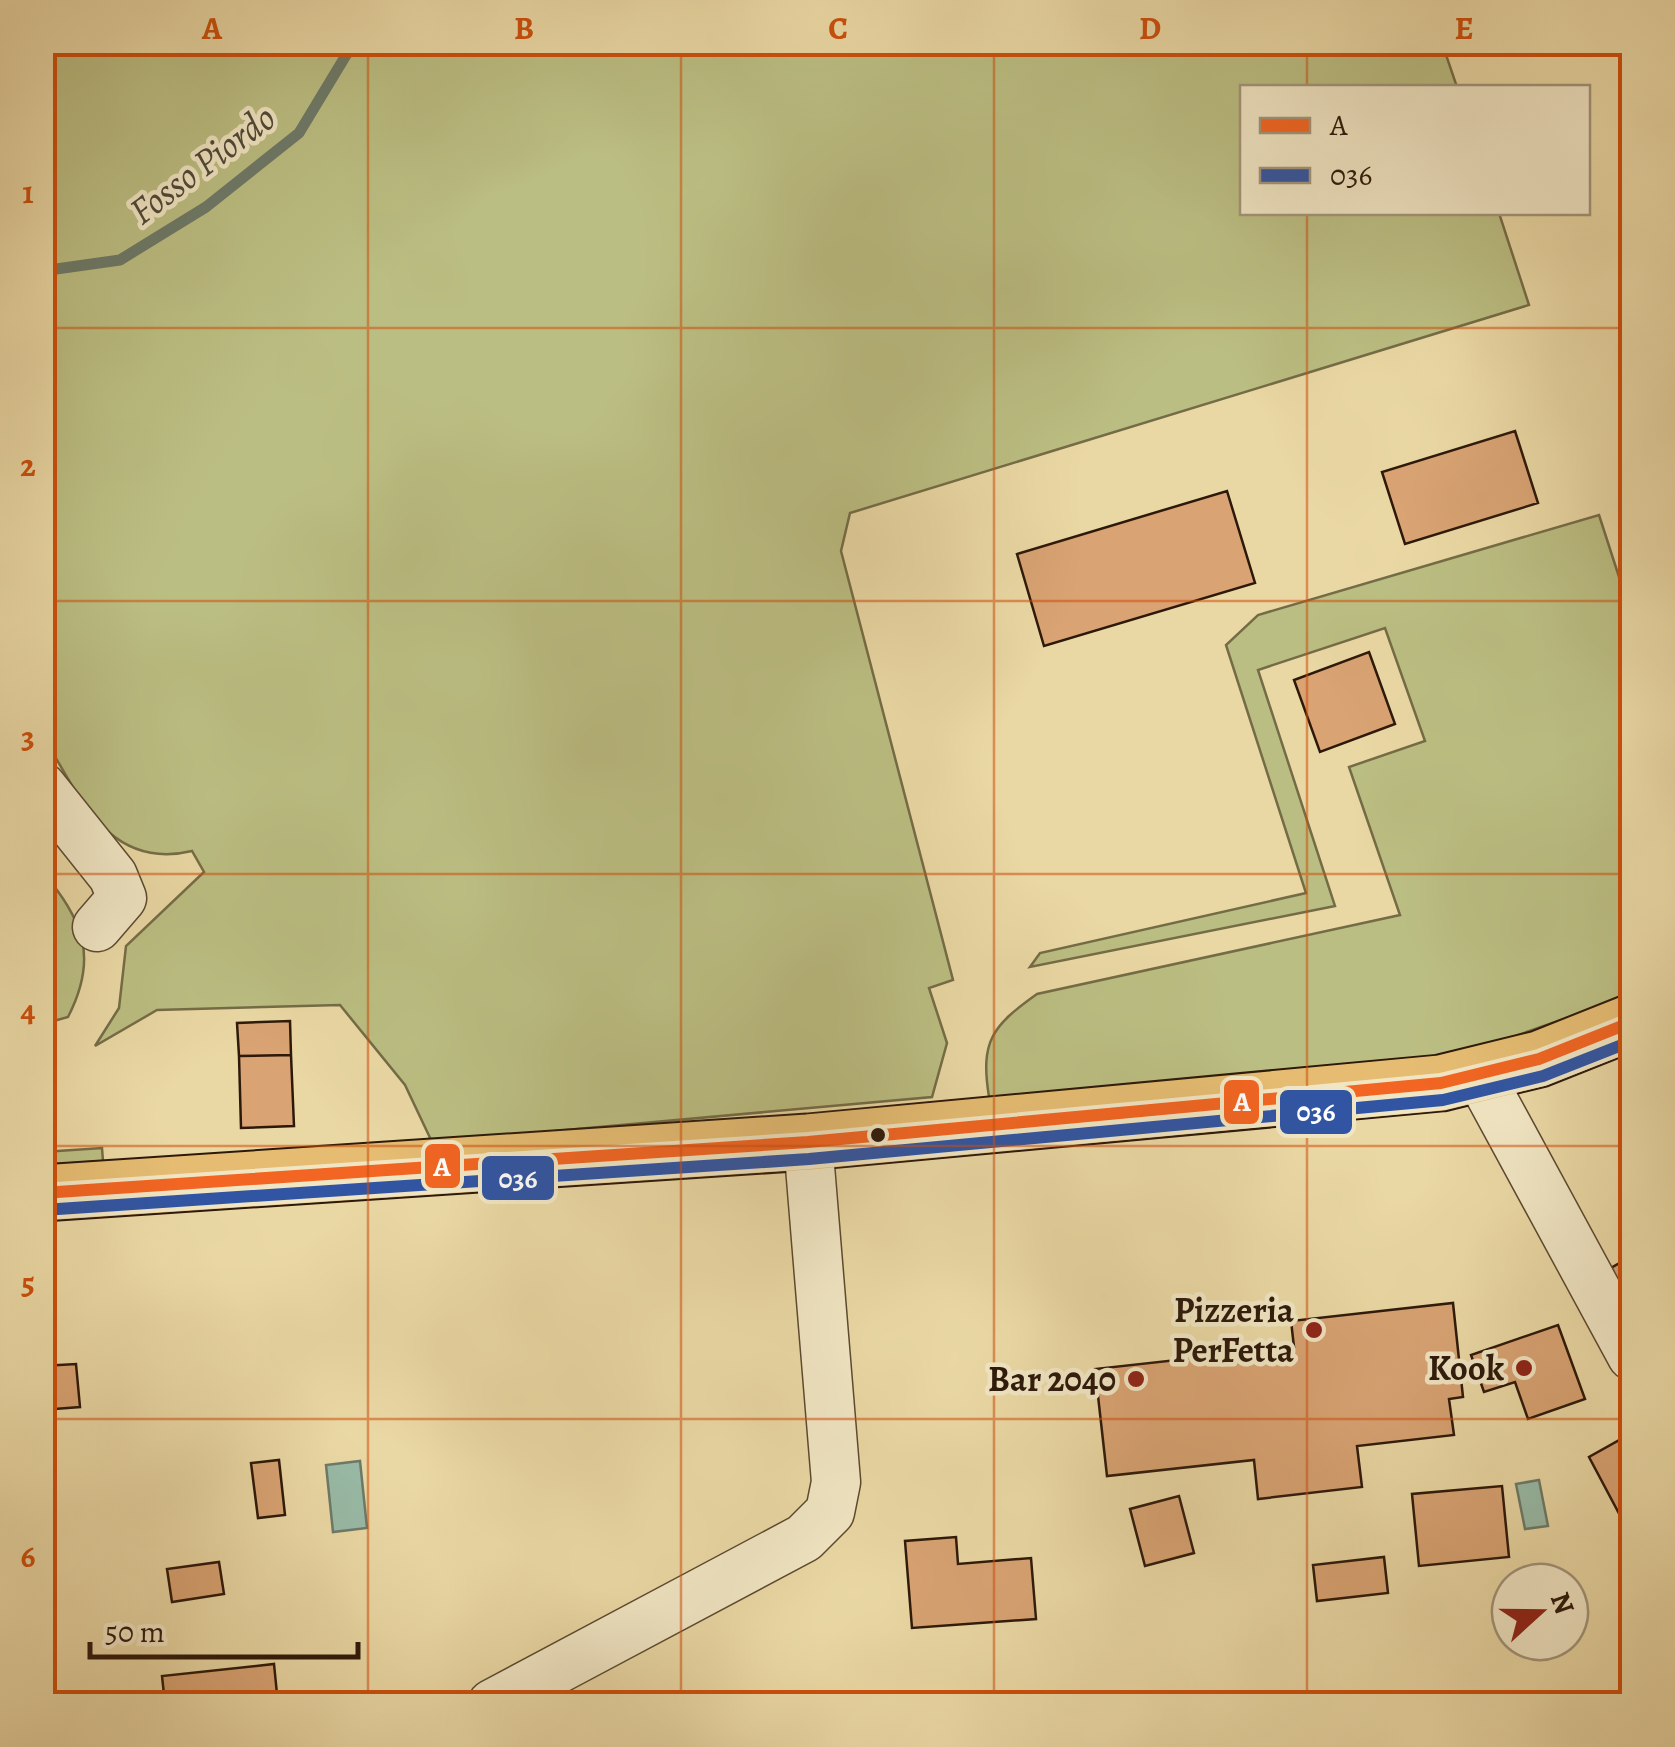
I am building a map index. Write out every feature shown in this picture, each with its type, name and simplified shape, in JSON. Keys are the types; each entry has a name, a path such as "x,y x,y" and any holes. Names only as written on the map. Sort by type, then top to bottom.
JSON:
{"main road":[{"path":"42,1192 808,1142 1480,1076 1539,1059 1632,1022"}],"street":[{"path":"42,786 113,876 122,898 97,927"},
{"path":"1480,1076 1632,1356"},
{"path":"492,1704 804,1538 830,1512 836,1482 808,1142"}],"green space":[{"path":"42,43 1442,43 1456,85 1240,85 1240,215 1500,215 1529,305 850,513 841,551 953,980 929,988 947,1043 932,1097 432,1142 405,1085 340,1005 157,1010 95,1046 119,1008 126,946 204,872 192,851 163,854 138,850 117,839 84,804 43,736"},
{"path":"1599,515 1632,617 1632,995 1464,1054 1377,1069 989,1097 986,1062 993,1036 1009,1016 1037,994 1400,915 1349,767 1425,741 1385,628 1258,670 1335,906 1030,967 1040,953 1306,893 1226,645 1258,615"},
{"path":"42,871 68,906 82,940 84,957 83,976 68,1017 43,1024"},
{"path":"102,1148 103,1161 43,1165 43,1152"}],"shaded area":[{"path":"360,1461 367,1528 333,1532 326,1465"},
{"path":"1539,1480 1548,1526 1525,1529 1516,1484"}],"building":[{"path":"1515,431 1538,503 1405,544 1382,472"},
{"path":"1227,491 1255,583 1044,646 1017,554"},
{"path":"1369,652 1395,724 1320,752 1294,680"},
{"path":"290,1021 291,1055 239,1056 237,1023"},
{"path":"291,1055 294,1126 241,1128 239,1056"},
{"path":"1632,1256 1632,1328 1602,1273"},
{"path":"1453,1303 1463,1397 1449,1399 1454,1435 1357,1446 1362,1487 1258,1499 1254,1460 1107,1476 1095,1369 1294,1347 1291,1321"},
{"name":"Kook","path":"1558,1325 1585,1399 1528,1419 1515,1382 1484,1392 1471,1355"},
{"path":"76,1364 80,1407 42,1410 42,1366"},
{"path":"1632,1433 1632,1516 1623,1521 1589,1457"},
{"path":"279,1460 285,1515 258,1518 251,1463"},
{"path":"1502,1486 1509,1557 1419,1566 1412,1494"},
{"path":"1179,1496 1194,1553 1145,1566 1130,1509"},
{"path":"956,1537 958,1564 1031,1558 1036,1619 912,1628 905,1541"},
{"path":"1384,1557 1388,1593 1317,1601 1313,1565"},
{"path":"219,1562 224,1594 172,1602 167,1569"},
{"path":"274,1664 278,1704 165,1704 162,1676"}],"waterway":[{"name":"Fosso Piordo","path":"42,271 120,260 206,207 299,133 354,42"}],"transit line":[{"name":"A","path":"42,1193 808,1142 1441,1083 1539,1059 1632,1022"},
{"name":"036","path":"43,1210 809,1159 1443,1100 1543,1076 1632,1041"}],"place":[{"name":"Pizzeria PerFetta","path":"1314,1330"},
{"name":"Kook","path":"1524,1368"},
{"name":"Bar 2040","path":"1136,1379"}]}
